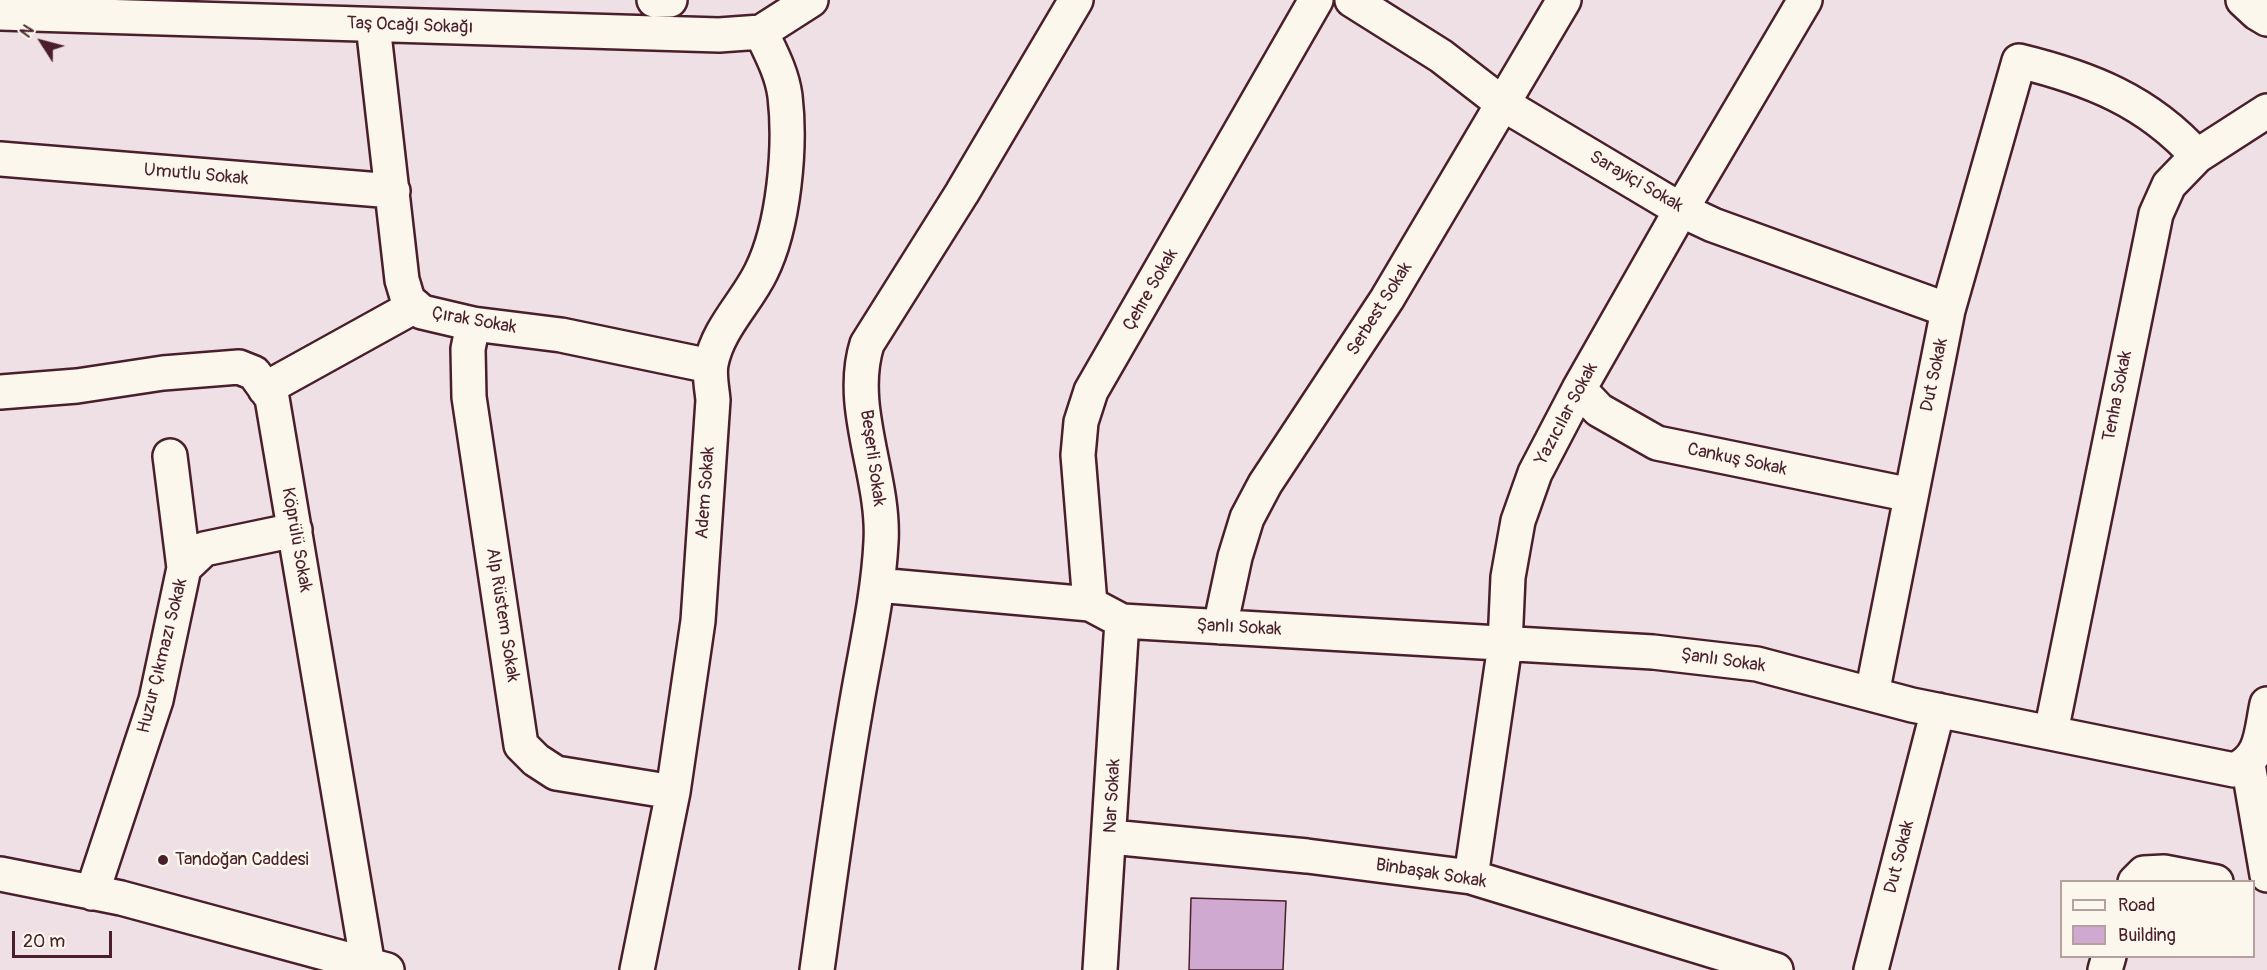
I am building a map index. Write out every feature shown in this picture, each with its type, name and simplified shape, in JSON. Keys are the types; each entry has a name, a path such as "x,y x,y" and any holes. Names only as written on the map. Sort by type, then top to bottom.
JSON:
{"street":[{"path":"654,0 670,0"},
{"name":"Taş Ocağı Sokağı","path":"0,13 719,35 762,32 811,0"},
{"name":"Beşerli Sokak","path":"817,970 848,752 877,585 881,540 879,502 862,387 862,361 867,344 962,193 1076,0"},
{"name":"Çehre Sokak","path":"1090,604 1078,455 1081,422 1091,391 1316,0"},
{"name":"Sarayiçi Sokak","path":"1352,0 1441,56 1503,104 1681,210 1713,225 1948,310"},
{"name":"Serbest Sokak","path":"1220,627 1235,557 1248,518 1265,484 1387,299 1564,0"},
{"name":"Yazıcılar Sokak","path":"1470,877 1505,645 1508,577 1518,521 1535,473 1579,389 1804,0"},
{"name":"Çırak Sokak","path":"373,25 402,280 408,300 422,312 473,324 561,335 710,366"},
{"name":"Adem Sokak","path":"637,970 673,792 698,621 713,400 710,366 724,329 760,275 771,252 779,214 784,173 785,95 778,68 762,32"},
{"name":"Dut Sokak","path":"1872,694 1948,310 2019,61 2097,85 2139,106 2175,131 2197,156"},
{"name":"Tenha Sokak","path":"2051,732 2147,249 2156,214 2169,185 2197,156 2267,111"},
{"name":"Umutlu Sokak","path":"0,159 393,191"},
{"path":"266,389 416,306"},
{"name":"Alp Rüstem Sokak","path":"473,324 468,349 469,397 521,745 536,760 556,772 673,792"},
{"name":"Köprülü Sokak","path":"0,392 77,386 163,373 239,367 254,373 273,398 295,530 377,968"},
{"name":"Cankuş Sokak","path":"1579,389 1599,410 1657,443 1911,495"},
{"path":"170,456 184,568"},
{"name":"Huzur Çıkmazı Sokak","path":"92,893 156,700 184,568 204,549 295,530"},
{"path":"877,585 1090,604 1122,621"},
{"name":"Şanlı Sokak","path":"1122,621 1653,652 1756,664 1938,710 2137,749 2184,762 2234,770 2248,764"},
{"name":"Nar Sokak","path":"1100,970 1111,837 1122,621"},
{"path":"2267,704 2255,755 2248,764 2267,875"},
{"name":"Dut Sokak","path":"1871,970 1938,710"},
{"name":"Binbaşak Sokak","path":"1111,837 1307,856 1470,877 1776,970"},
{"path":"2136,880 2144,873 2164,872 2206,880"},
{"path":"0,874 92,893 377,968"}],"building":[{"path":"1191,898 1286,901 1283,970 1189,970"}],"place":[{"name":"Tandoğan Caddesi","path":"163,860"}]}
